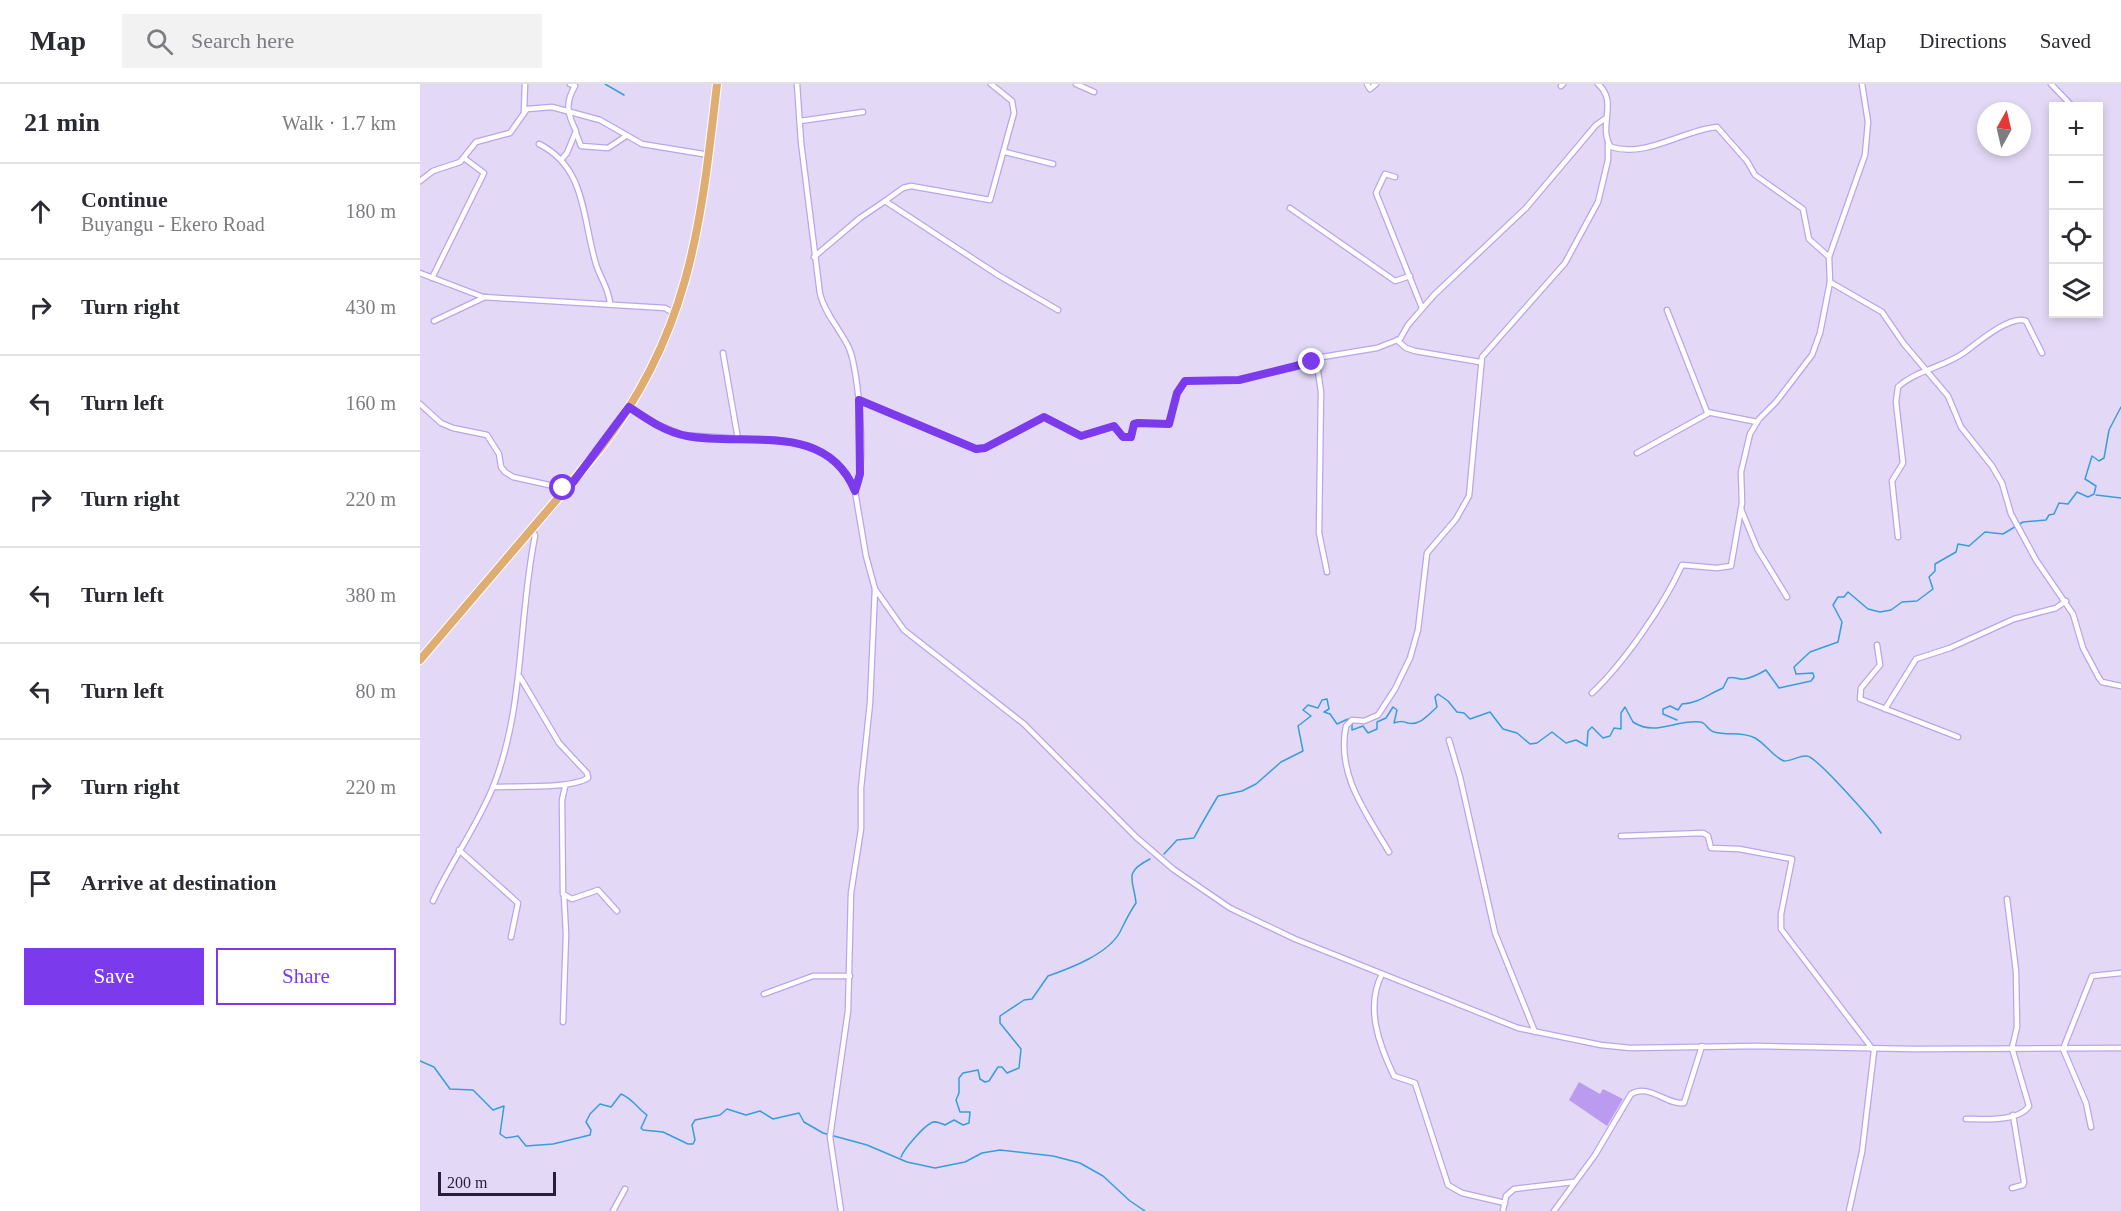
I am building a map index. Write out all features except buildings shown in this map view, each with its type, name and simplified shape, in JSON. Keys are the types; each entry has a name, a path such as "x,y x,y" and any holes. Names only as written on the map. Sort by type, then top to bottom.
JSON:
{"main road":[{"path":"420,660 567,489 605,442 629,407 675,314 695,249 717,84"}],"street":[{"path":"524,112 525,84"},
{"path":"570,84 575,86 569,93 569,112 581,146 603,148 626,136"},
{"path":"797,84 814,257 822,301 843,335 855,365 859,400 860,474 855,491"},
{"path":"814,257 860,218 903,188 911,186 988,200 1014,118 1014,104 991,84"},
{"path":"1076,84 1094,92"},
{"path":"1367,84 1370,89 1376,84"},
{"path":"1389,852 1350,784 1346,768 1345,730 1352,720 1365,720 1378,715 1395,689 1410,658 1418,630 1427,554 1456,519 1469,496 1478,419 1480,362 1494,342 1558,274 1598,202 1608,160 1606,118 1608,97 1598,84"},
{"path":"1592,693 1637,639 1674,582 1682,565 1717,568 1731,566 1741,509 1741,472 1746,444 1757,422 1783,394 1812,356 1820,333 1830,282 1829,257 1865,154 1868,122 1862,84"},
{"path":"2051,84 2068,102"},
{"path":"420,181 431,172 456,164 464,158 476,142 512,131 529,108 545,106 600,120 636,142 664,149 709,155"},
{"path":"800,121 863,112"},
{"path":"859,400 976,449 985,448 1044,417 1081,436 1114,426 1123,437 1131,437 1134,424 1169,424 1177,393 1185,381 1239,380 1296,367 1316,358 1377,348 1397,340 1422,308 1495,240 1596,125 1606,118"},
{"path":"1608,143 1615,149 1639,148 1718,127 1747,161 1755,175 1803,209 1809,239 1829,257"},
{"path":"561,160 567,153 569,143 576,133"},
{"path":"539,144 570,168 583,202 596,265 606,281 610,303"},
{"path":"1005,152 1053,164"},
{"path":"432,278 484,173 464,158"},
{"path":"1395,177 1385,174 1376,193 1422,308"},
{"path":"885,201 998,275 1058,310"},
{"path":"1290,208 1395,281 1410,276"},
{"path":"420,273 485,297 610,303 665,308 675,314"},
{"path":"1830,282 1882,312 1904,344 1951,400 1965,432 1992,466 2002,483 2014,522 2073,614 2083,648 2099,678 2102,682 2121,686"},
{"path":"434,321 485,297"},
{"path":"1667,310 1700,399 1709,413"},
{"path":"1898,537 1892,481 1903,463 1897,391 1907,380 1958,357 1997,329 2023,319 2042,353"},
{"path":"1397,340 1406,348 1415,351 1480,362"},
{"path":"723,353 738,439"},
{"path":"1316,358 1321,392 1319,533 1327,572"},
{"path":"420,404 441,423 486,435 499,454 501,467 513,477 567,489"},
{"path":"629,407 663,428 683,435 786,441 811,447 838,464 849,478 855,491 866,556 875,589 870,703 861,788 861,829 852,879 847,1020 830,1135 841,1211"},
{"path":"1637,453 1709,413 1757,422"},
{"path":"1741,509 1757,548 1787,597"},
{"path":"433,901 493,787 520,677 527,580 535,536 533,530"},
{"path":"875,589 904,630 1024,724 1136,837 1173,869 1230,908 1294,939 1535,1032 1622,1047 2121,1048"},
{"path":"1885,709 1916,659 1950,648 2014,619 2056,608 2066,601"},
{"path":"1877,645 1880,665 1859,694 1862,701 1958,737"},
{"path":"493,787 549,784 565,787 586,780 589,775 559,742 520,677"},
{"path":"1449,740 1460,777 1495,933 1535,1032"},
{"path":"563,1022 566,934 562,860 565,787"},
{"path":"1621,836 1703,833 1708,836 1711,848 1791,858 1781,914 1781,929 1856,1030 1872,1047 1874,1058 1869,1102 1849,1211"},
{"path":"459,850 518,903 511,937"},
{"path":"564,896 572,899 598,891 617,911"},
{"path":"1966,1119 2013,1115 2024,1112 2029,1107 2012,1048 2017,1027 2016,971 2007,899"},
{"path":"2091,1127 2086,1103 2063,1049 2091,976 2121,973"},
{"path":"1382,974 1374,998 1375,1024 1394,1076 1415,1083 1448,1185 1462,1193 1505,1203"},
{"path":"764,994 813,976 850,976"},
{"path":"1554,1211 1606,1137 1631,1095 1644,1091 1675,1102 1684,1102 1702,1046"},
{"path":"2012,1188 2023,1185 2024,1182 2013,1115"},
{"path":"1503,1211 1507,1194 1519,1188 1574,1182"},
{"path":"614,1211 625,1189"}],"shaded area":[{"path":"1579,1082 1600,1094 1603,1089 1623,1099 1607,1126 1569,1100"}],"waterway":[{"path":"605,84 624,95"},
{"path":"1677,720 1663,714 1663,709 1670,706 1678,710 1682,704 1704,698 1723,688 1728,678 1747,678 1766,670 1779,688 1811,681 1814,677 1813,673 1796,674 1794,667 1810,652 1838,642 1842,622 1833,605 1838,597 1844,597 1848,592 1868,609 1880,612 1891,610 1902,602 1917,601 1933,589 1929,577 1935,571 1935,564 1956,552 1958,544 1969,546 1985,532 2003,534 2023,522 2046,520 2049,515 2054,514 2059,503 2068,504 2077,492 2088,497 2094,494 2096,486 2085,479 2092,456 2099,461 2104,458 2109,430 2121,407"},
{"path":"2096,495 2121,498"},
{"path":"1164,854 1177,840 1194,838 1218,796 1242,791 1256,784 1281,762 1303,751 1298,726 1311,716 1303,710 1308,705 1318,708 1322,700 1327,699 1329,709 1324,712 1330,714 1337,724 1348,719 1352,722 1352,730 1363,726 1368,733 1377,729 1377,722 1386,718 1393,707 1397,710 1394,723 1420,721 1437,707 1435,697 1438,694 1457,712 1464,713 1470,719 1490,712 1503,729 1517,733 1530,744 1537,743 1552,732 1566,743 1576,740 1587,746 1588,731 1592,727 1603,738 1610,736 1614,728 1621,729 1621,713 1625,707 1633,722 1641,726 1658,728 1700,722 1714,732 1750,736 1784,761 1804,756 1813,759 1868,816 1881,833"},
{"path":"901,1157 923,1129 933,1122 945,1125 954,1120 963,1125 969,1123 970,1112 960,1112 956,1100 959,1093 959,1078 963,1073 978,1070 980,1079 985,1082 989,1081 998,1067 1002,1067 1007,1073 1019,1068 1021,1049 1000,1023 1000,1016 1024,1000 1032,999 1048,976 1088,959 1114,940 1136,903 1132,883 1133,873 1141,864 1150,859"},
{"path":"420,1061 434,1067 450,1089 473,1090 493,1110 504,1106 500,1134 506,1138 518,1136 526,1146 553,1144 590,1135 591,1130 586,1122 590,1114 600,1104 611,1107 621,1094 629,1098 647,1115 641,1128 643,1130 663,1132 688,1144 693,1144 695,1140 692,1125 695,1120 720,1115 727,1109 746,1115 760,1111 773,1119 799,1113 804,1122 823,1133 867,1145 907,1162 935,1168 965,1162 982,1153 1000,1150 1053,1156 1080,1163 1103,1176 1130,1201 1145,1211"}],"route":[{"path":"563,488 567,489 574,481 629,407 663,428 683,435 711,439 786,441 811,447 838,464 846,473 855,491 859,484 860,474 859,400 909,423 976,449 985,448 1044,417 1081,436 1091,431 1114,426 1118,428 1123,437 1131,437 1134,424 1169,424 1179,387 1185,381 1194,379 1239,380 1312,362"}]}
